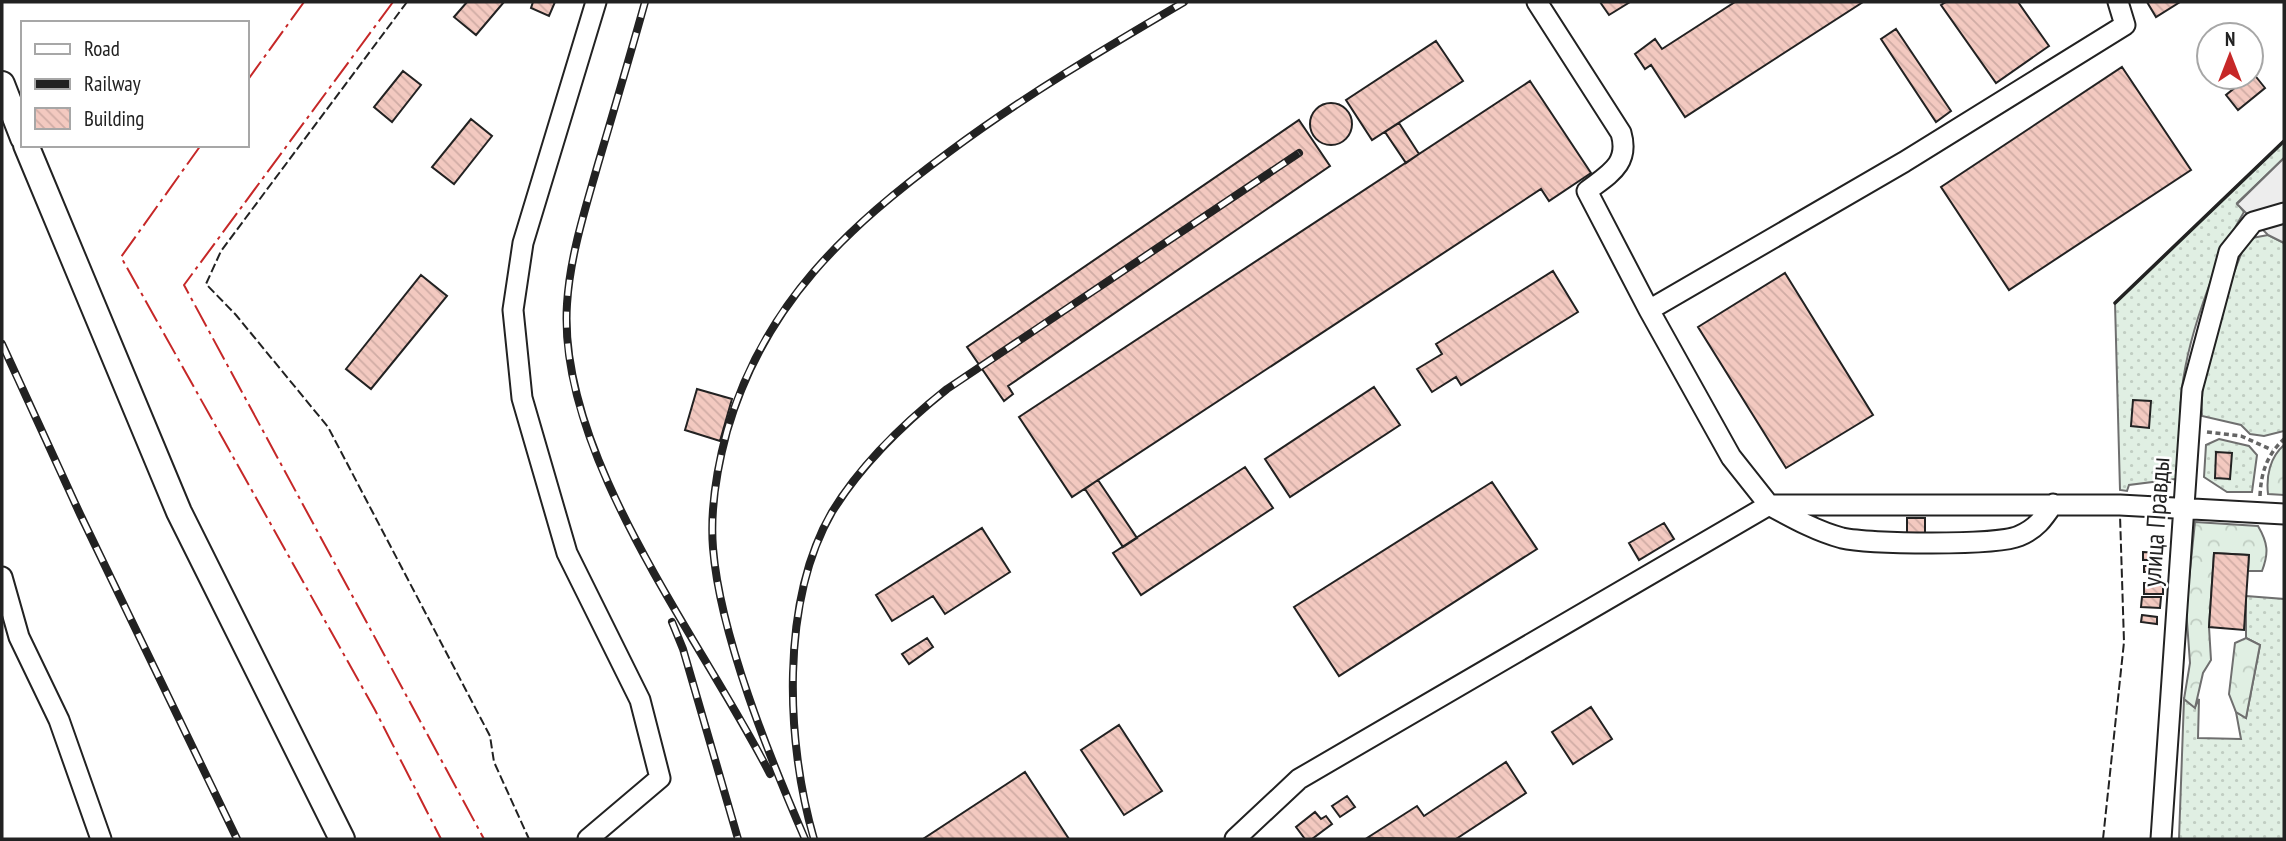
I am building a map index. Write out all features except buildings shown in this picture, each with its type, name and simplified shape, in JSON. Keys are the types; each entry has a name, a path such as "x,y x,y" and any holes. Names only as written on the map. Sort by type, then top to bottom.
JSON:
{"main road":[{"path":"2,84 21,133"},
{"path":"27,147 174,501 207,573 342,839"}],"street":[{"path":"588,839 660,778 640,700 567,553 522,398 513,310 523,243 596,2"},
{"path":"1537,2 1620,133 1624,155 1621,163 1587,191 1649,310 1731,457 1769,505 1809,527 1845,539 1978,541 2015,538 2037,528 2053,504"},
{"path":"1649,310 1904,162 2124,25 2118,2"},
{"name":"улица Правды","path":"2161,839 2192,390 2229,252 2253,222 2284,213"},
{"path":"1235,839 1299,779 1769,505 2053,504 2184,507 2284,514"},
{"path":"2,578 10,638 59,720 101,839"}],"path":[{"path":"2189,430 2241,436 2272,450"},
{"path":"2259,512 2261,480 2272,450 2284,439"}],"green space":[{"path":"2284,141 2284,158 2237,203 2244,212 2222,254 2203,302 2184,377 2179,475 2176,479 2129,485 2127,491 2120,490 2115,303"},
{"path":"2268,235 2284,243 2284,431 2264,436 2250,434 2241,425 2202,416 2202,395 2215,328 2245,244 2252,238"},
{"path":"2219,439 2249,446 2257,455 2252,492 2227,492 2204,477 2206,445"},
{"path":"2284,445 2284,495 2268,494 2270,467 2275,455"},
{"path":"2195,522 2258,526 2266,543 2266,559 2262,571 2248,571 2249,555 2214,553 2209,627 2211,660 2203,673 2195,708 2184,699 2190,663 2186,608"},
{"path":"2246,596 2284,599 2284,839 2179,839 2184,699 2195,707 2199,699 2198,738 2241,739 2236,712 2246,718 2260,645 2246,638"},
{"path":"2246,638 2260,645 2246,718 2236,712 2229,694 2235,643"}],"shaded area":[{"path":"2284,158 2284,243 2268,235 2237,204"}],"railway":[{"path":"645,2 575,251 567,304 570,363 585,423 609,485 639,546 770,774"},
{"path":"805,839 748,696 725,619 713,548 715,489 720,460 743,386 786,307 813,272 876,210 949,152 1035,92 1184,2"},
{"path":"814,839 798,760 794,717 796,630 803,588 815,548 832,512 856,477 884,445 947,389 1299,153"},
{"path":"2,344 80,514 237,839"},
{"path":"672,622 683,649 738,839"}],"fence":[{"path":"407,2 221,251 206,284 236,315 328,427 490,736 494,762 529,839"},
{"path":"2103,839 2124,642 2120,515"}],"wall":[{"path":"2115,303 2284,141"}],"power":[{"path":"248,80 304,2"},
{"path":"393,2 184,285 484,839"},
{"path":"200,147 121,257 375,710 441,839"}]}
